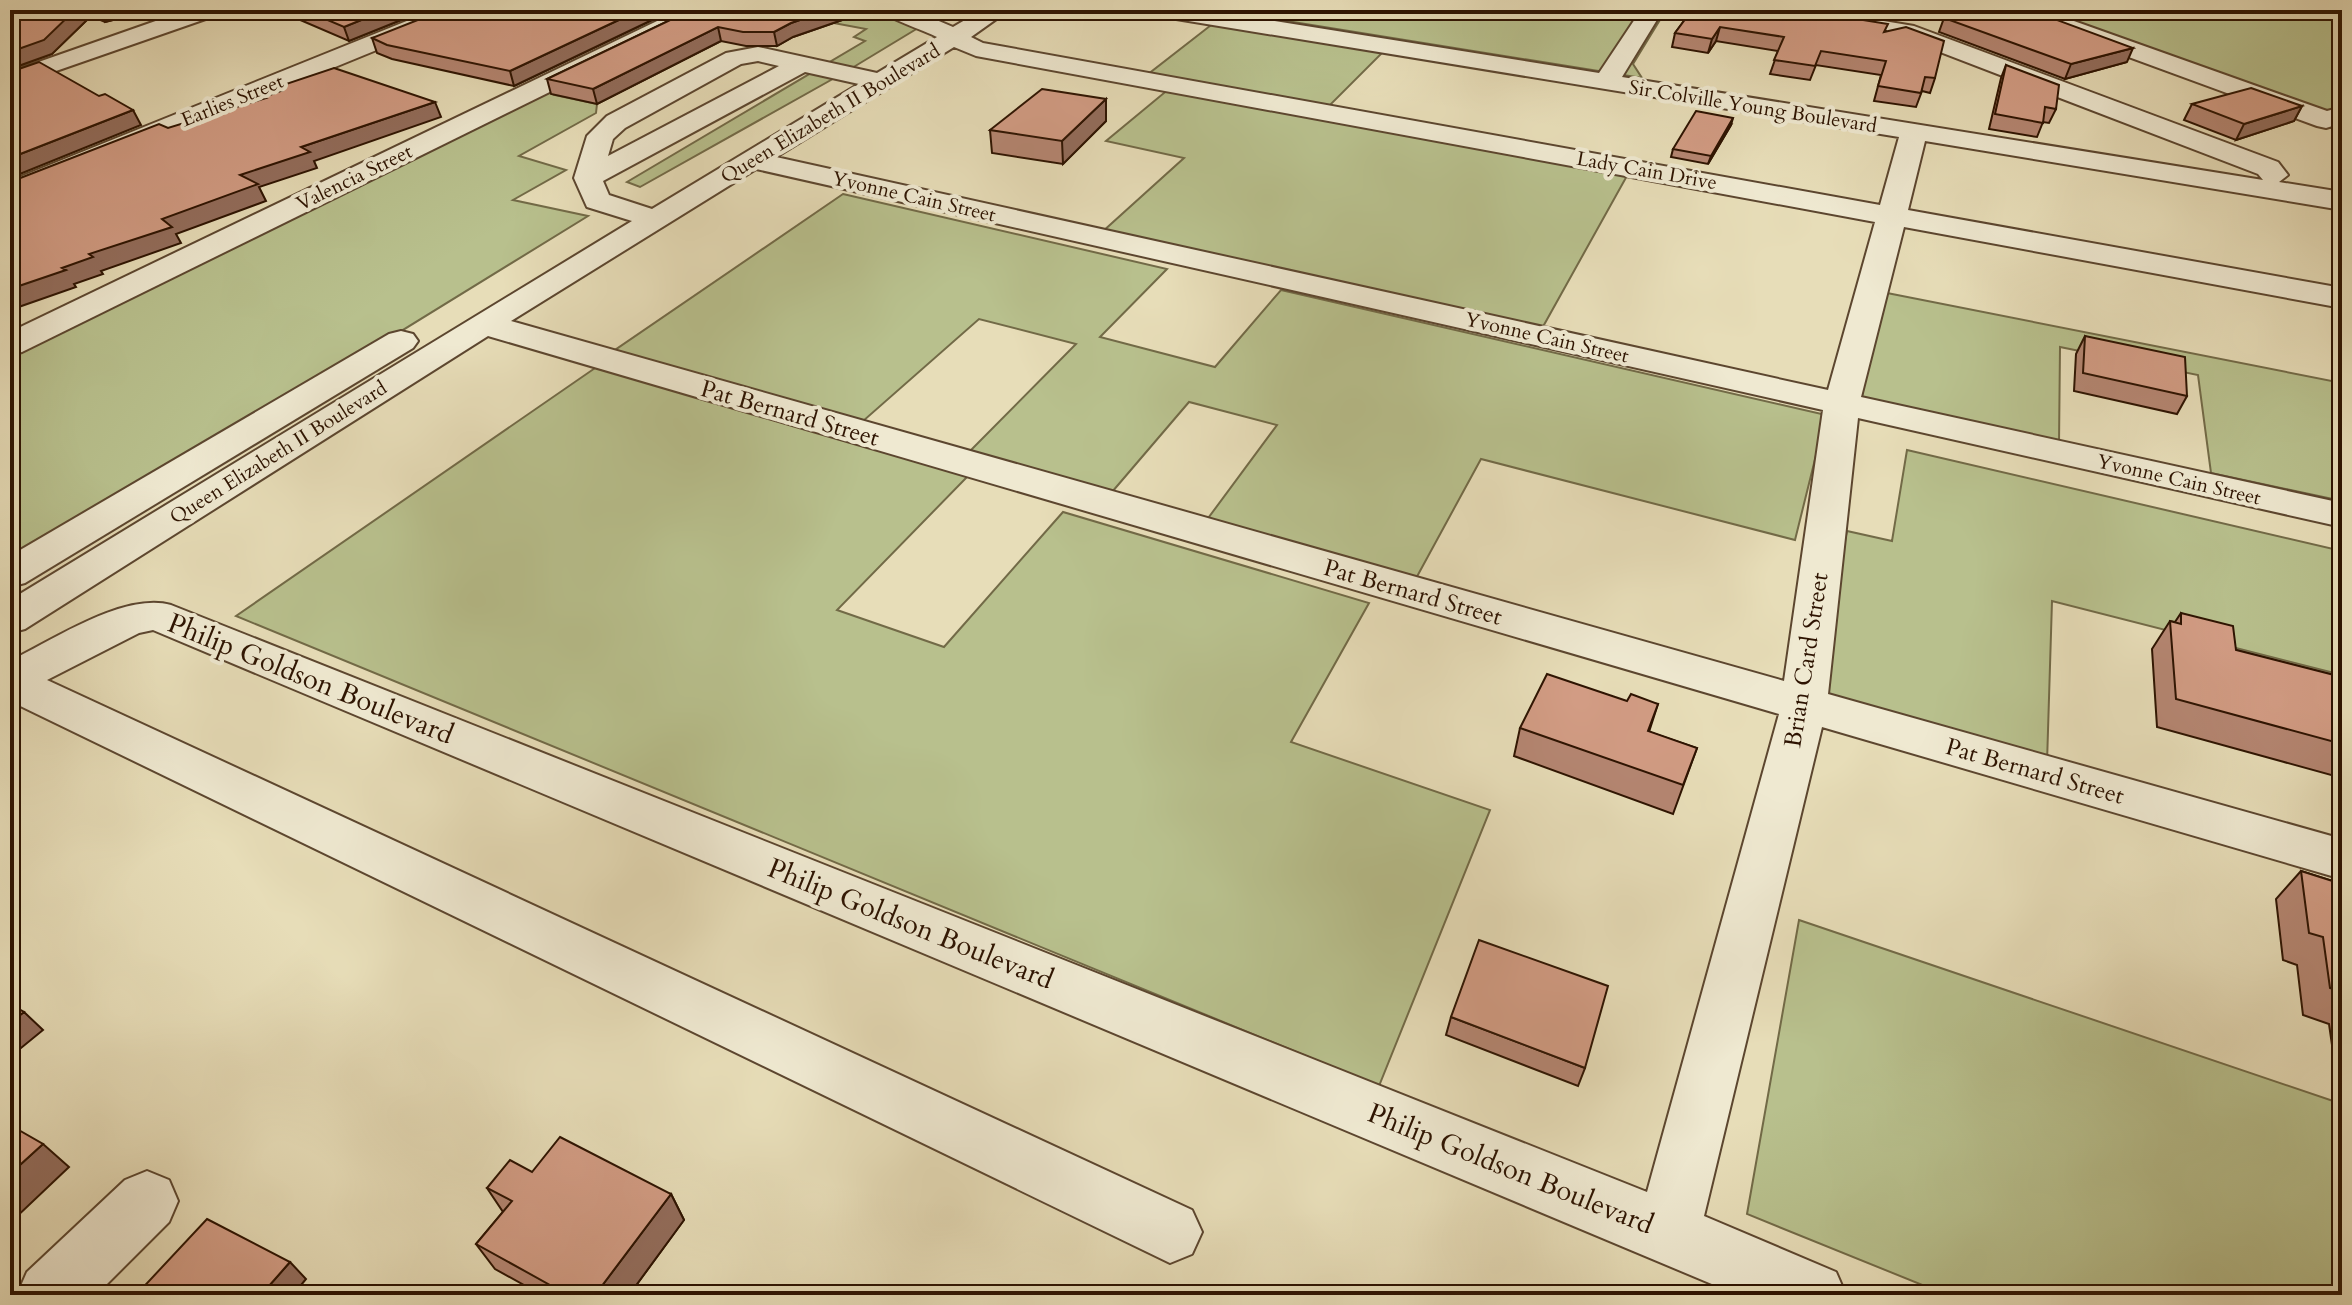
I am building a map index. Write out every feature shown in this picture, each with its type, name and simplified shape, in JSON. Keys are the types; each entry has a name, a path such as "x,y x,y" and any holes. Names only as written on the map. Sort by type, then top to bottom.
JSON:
{"street":[{"path":"10,80 209,10"},
{"name":"Earlies Street","path":"10,191 454,10"},
{"name":"Valencia Street","path":"10,345 698,10"},
{"name":"Lady Cain Drive","path":"889,10 976,49 2342,298"},
{"name":"Sir Colville Young Boulevard","path":"1164,10 2342,201"},
{"path":"1606,82 1652,10"},
{"path":"1774,10 1906,31 2268,168 2279,181 2281,191"},
{"path":"2022,10 2337,120"},
{"name":"Queen Elizabeth II Boulevard","path":"10,574 621,210 945,34 990,15"},
{"path":"655,219 597,201 588,178 600,136 616,122 734,58 758,54 866,79"},
{"path":"588,178 801,64"},
{"name":"Queen Elizabeth II Boulevard","path":"10,619 751,160 866,79"},
{"name":"Brian Card Street","path":"1668,1232 1804,705 1842,403 1914,132"},
{"name":"Yvonne Cain Street","path":"751,160 2342,515"},
{"name":"Pat Bernard Street","path":"484,324 2342,859"},
{"name":"Philip Goldson Boulevard","path":"10,681 127,621 156,615 1668,1232 1813,1295"},
{"name":"Philip Goldson Boulevard","path":"10,681 1170,1232"},
{"path":"50,1295 147,1201"}],"green space":[{"path":"698,10 555,95 597,104 596,113 519,156 566,170 513,200 588,216 10,572 10,345"},
{"path":"869,10 918,28 640,187 627,182 865,41 854,37 866,29 823,21"},
{"path":"1218,10 1666,10 1633,64 1642,78"},
{"path":"2005,10 2342,10 2342,132"},
{"path":"1215,22 1384,51 1327,108 1147,75"},
{"path":"1170,88 1628,174 1540,332 1101,233 1184,158 1106,141"},
{"path":"843,194 1167,269 1100,337 1215,367 1281,290 1826,415 1795,540 1481,459 1414,582 1206,521 1277,425 1189,402 1112,492 970,451 1076,344 979,319 862,422 615,350"},
{"path":"1882,292 2342,383 2342,501 2211,473 2198,375 2060,347 2059,444 1861,401"},
{"path":"598,366 968,476 837,610 944,647 1063,512 1369,603 1291,742 1490,810 1379,1086 236,616"},
{"path":"1907,450 2342,551 2342,675 2052,601 2047,763 1813,695 1847,531 1892,541"},
{"path":"1799,920 2342,1104 2342,1295 1947,1295 1747,1214"}],"building":[{"path":"10,10 75,10 44,40 10,52"},
{"path":"304,10 386,10 344,27"},
{"path":"443,10 640,10 510,71 387,45 372,38"},
{"path":"691,10 829,10 774,32 743,32 718,27 593,89 547,79"},
{"path":"1692,10 1801,10 1888,24 1884,32 1906,27 1944,41 1935,78 1925,77 1921,93 1878,86 1886,61 1821,51 1815,66 1774,60 1784,37 1720,27 1712,39 1675,33"},
{"path":"1978,10 2030,10 2133,48 2071,64 1944,18"},
{"path":"39,62 99,96 105,94 133,110 10,158 10,72"},
{"path":"2006,65 2059,85 2056,109 2045,107 2043,123 1995,114"},
{"path":"334,68 435,102 301,147 310,152 240,175 258,184 162,219 172,227 89,254 93,257 62,268 66,270 10,289 10,182 159,124 168,128 266,98 281,91 274,88"},
{"path":"2251,88 2302,106 2244,124 2192,104"},
{"path":"1042,89 1106,99 1062,141 990,130"},
{"path":"1696,111 1733,118 1711,156 1673,149"},
{"path":"2085,336 2185,357 2187,396 2083,373"},
{"path":"2181,613 2233,626 2236,650 2342,677 2342,744 2176,699 2170,621 2181,624"},
{"path":"1547,674 1627,701 1631,694 1658,704 1648,731 1697,748 1683,785 1520,728"},
{"path":"2301,871 2342,884 2342,992 2330,988 2323,937 2309,933"},
{"path":"1479,940 1608,986 1585,1068 1451,1017"},
{"path":"10,1004 24,1012 10,1023"},
{"path":"10,1125 43,1144 10,1174"},
{"path":"560,1137 671,1194 595,1295 568,1295 476,1244 512,1201 487,1188 510,1160 532,1172"},
{"path":"207,1219 290,1262 261,1295 136,1295"}]}
